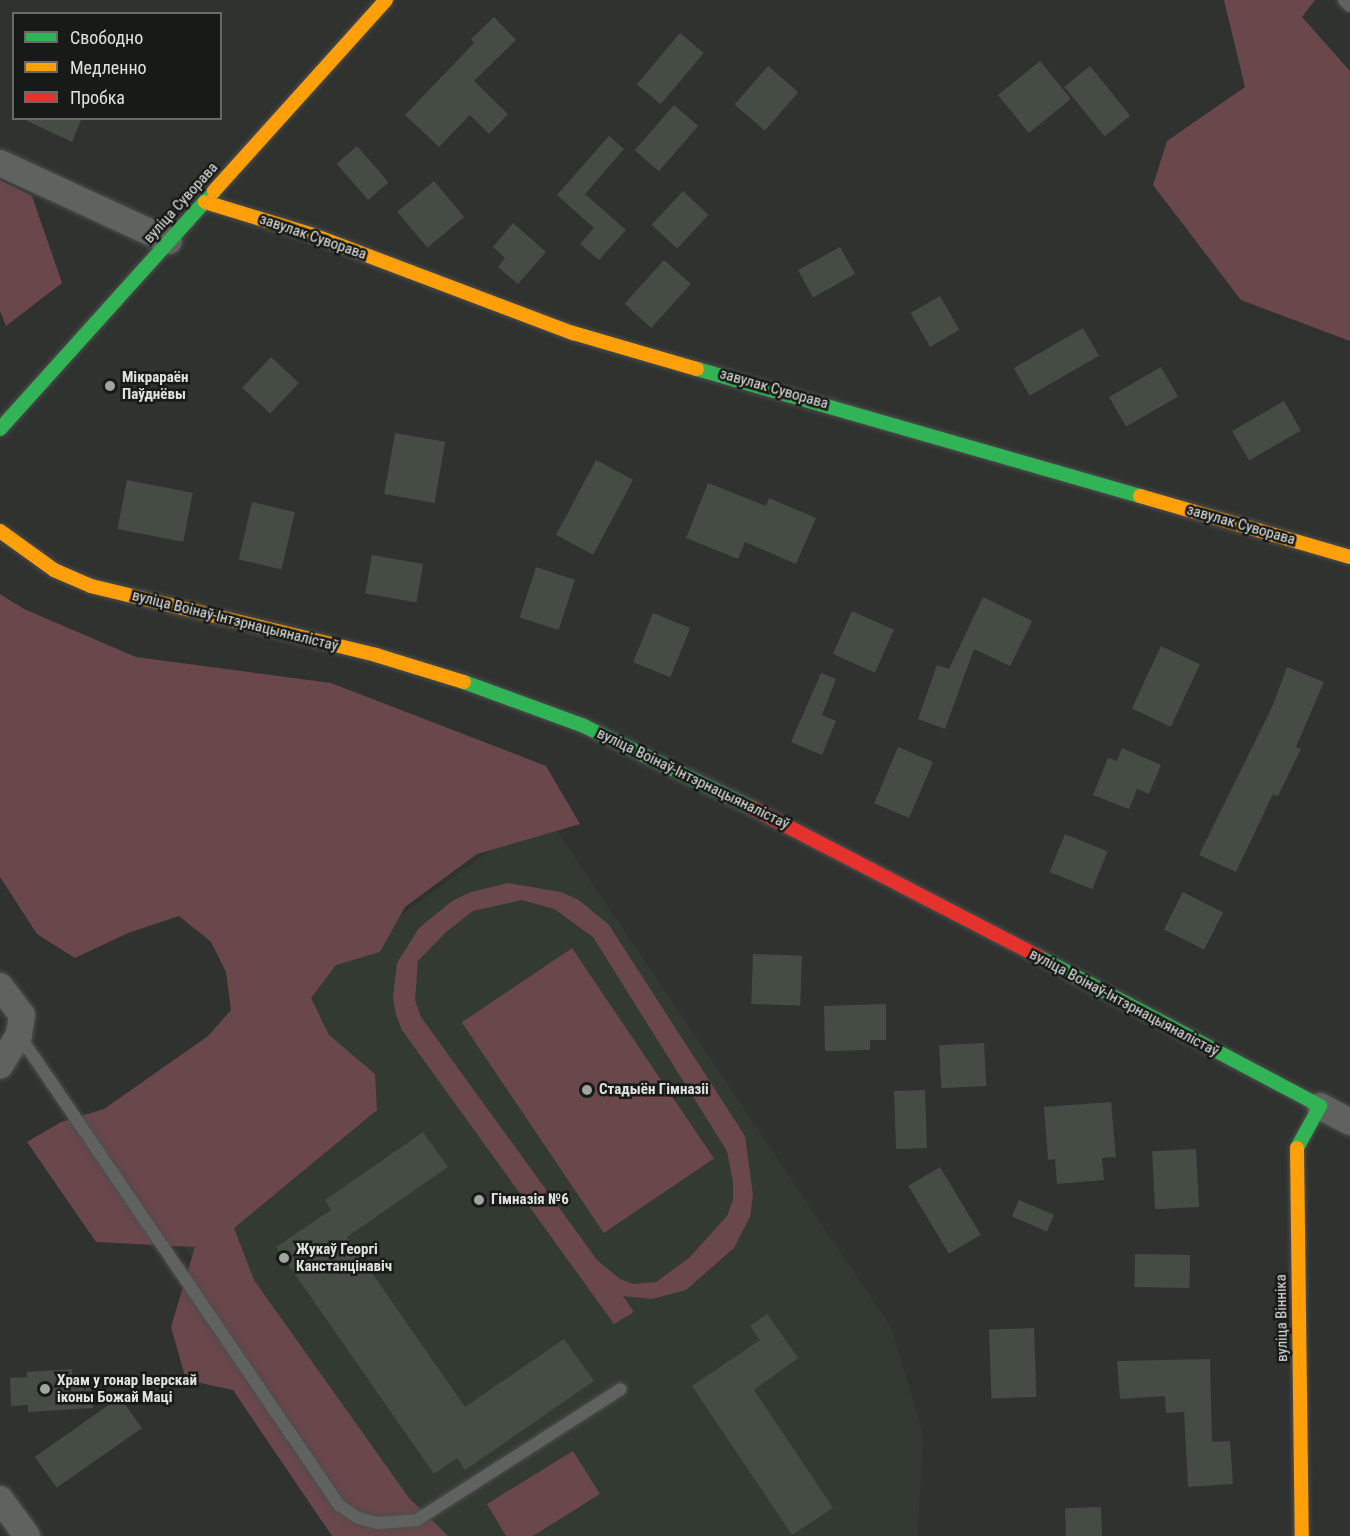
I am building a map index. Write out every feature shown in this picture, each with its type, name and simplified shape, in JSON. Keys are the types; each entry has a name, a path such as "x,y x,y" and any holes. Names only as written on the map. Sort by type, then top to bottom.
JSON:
{"street":[{"name":"вуліца Суворава","path":"0,429 386,0"},
{"path":"0,163 169,241"},
{"name":"завулак Суворава","path":"205,202 313,235 573,333 1350,557"},
{"name":"вуліца Воінаў-Інтэрнацыяналістаў","path":"0,531 54,570 91,585 386,658 584,726 808,835 1350,1122"},
{"path":"0,986 22,1015 19,1035 0,1065"},
{"name":"вуліца Вінніка","path":"1302,1536 1297,1145 1320,1106"},
{"path":"0,1499 27,1536"}],"lane":[{"path":"1344,0 1350,6"},
{"path":"19,1035 339,1505 358,1518 378,1523 417,1520 621,1389"}],"shaded area":[{"path":"1224,0 1315,0 1302,17 1350,71 1350,341 1241,300 1153,185 1167,141 1245,87"},
{"path":"0,180 32,196 62,283 6,326 0,311"},
{"path":"0,594 24,609 136,657 331,683 546,766 580,824 477,854 405,907 380,952 336,965 311,998 329,1035 375,1074 377,1110 234,1228 254,1280 409,1498 448,1536 332,1536 233,1390 186,1380 171,1327 195,1247 96,1242 27,1142 61,1122 104,1109 208,1036 231,1010 226,972 211,942 179,916 128,933 75,958 37,934 0,877"},
{"name":"Гімназія №6","path":"544,811 891,1327 923,1434 918,1536 387,1536 104,1132"},
{"path":"508,883 561,892 579,900 609,925 745,1136 753,1195 750,1217 734,1248 686,1290 652,1299 623,1296 634,1312 614,1324 402,1030 396,1015 393,998 397,963 419,928 452,901 471,892","holes":["522,900 554,909 593,937 727,1151 733,1182 733,1200 727,1216 689,1258 656,1282 633,1284 620,1279 597,1260 421,1017 415,1000 418,961 446,932 473,911"]},
{"name":"Стадыён Гімназіі","path":"572,948 714,1159 604,1233 462,1022"},
{"path":"573,1451 600,1494 533,1536 506,1536 487,1504"}],"building":[{"path":"494,17 516,40 474,81 508,114 489,134 470,115 439,147 405,115 474,43 471,39"},
{"path":"680,33 704,53 661,104 637,84"},
{"path":"1040,61 1071,99 1029,133 998,95"},
{"path":"768,66 798,92 765,131 735,104"},
{"path":"1090,66 1130,116 1105,137 1064,87"},
{"path":"674,105 698,126 659,171 635,150"},
{"path":"25,120 81,120 72,142"},
{"path":"609,136 624,149 585,194 626,230 599,260 580,244 594,228 557,195"},
{"path":"357,146 388,182 368,200 337,164"},
{"path":"434,181 464,217 427,248 397,212"},
{"path":"683,191 709,215 677,249 652,225"},
{"path":"513,223 546,252 518,284 498,267 505,258 493,247"},
{"path":"840,247 855,274 813,297 798,270"},
{"path":"664,260 691,284 651,328 625,304"},
{"path":"940,296 960,330 930,347 911,313"},
{"path":"1083,328 1099,356 1030,396 1014,368"},
{"path":"271,357 299,383 270,414 242,388"},
{"path":"1161,367 1178,396 1126,426 1109,397"},
{"path":"1284,401 1301,430 1249,460 1232,431"},
{"path":"395,433 445,442 434,503 384,494"},
{"path":"596,460 633,480 593,555 556,535"},
{"path":"127,480 193,493 183,542 117,529"},
{"path":"708,483 766,506 769,498 816,518 796,564 745,542 738,559 686,538"},
{"path":"252,502 295,512 282,569 239,559"},
{"path":"372,555 423,564 416,602 365,593"},
{"path":"536,567 575,580 559,630 520,617"},
{"path":"983,597 1032,621 1010,666 974,649 945,729 918,719 937,665 949,669"},
{"path":"852,611 894,630 875,673 833,654"},
{"path":"653,613 690,628 670,677 633,662"},
{"path":"1161,646 1200,664 1171,727 1132,709"},
{"path":"1287,667 1324,682 1296,747 1301,749 1278,796 1273,794 1236,872 1199,855 1273,705"},
{"path":"821,673 836,679 822,715 836,721 822,755 791,742"},
{"path":"898,747 933,762 909,818 874,803"},
{"path":"1122,748 1161,765 1149,794 1137,789 1129,809 1093,795 1108,758 1117,761"},
{"path":"1065,834 1108,851 1092,889 1050,872"},
{"path":"1183,892 1223,912 1204,950 1164,929"},
{"path":"753,954 802,956 800,1006 751,1004"},
{"path":"886,1004 886,1040 870,1040 870,1050 825,1051 824,1006"},
{"path":"984,1043 986,1086 941,1088 939,1045"},
{"path":"925,1090 927,1148 896,1149 894,1091"},
{"path":"1111,1102 1116,1157 1102,1158 1104,1180 1057,1184 1055,1159 1048,1160 1044,1107"},
{"path":"423,1132 448,1167 347,1237 465,1407 564,1339 594,1381 465,1470 457,1458 434,1474 276,1247 331,1210 325,1200"},
{"path":"1196,1149 1199,1207 1155,1209 1152,1151"},
{"path":"940,1167 981,1235 949,1254 908,1186"},
{"path":"1019,1200 1054,1215 1047,1231 1012,1217"},
{"path":"1135,1254 1190,1255 1189,1288 1134,1287"},
{"path":"767,1314 798,1358 754,1390 833,1508 792,1535 692,1386 760,1340 750,1326"},
{"path":"1034,1328 1036,1397 991,1399 989,1330"},
{"path":"1210,1359 1212,1442 1230,1441 1233,1484 1188,1487 1184,1412 1166,1413 1165,1396 1120,1399 1117,1361"},
{"name":"Храм у гонар Іверскай іконы Божай Маці","path":"72,1369 72,1376 84,1375 90,1382 93,1408 28,1412 28,1405 11,1406 10,1378 27,1377 27,1372"},
{"path":"120,1397 142,1428 57,1488 35,1457"},
{"path":"1101,1507 1102,1536 1066,1536 1065,1508"}],"traffic: fast":[{"path":"0,429 214,191"},
{"path":"697,369 1140,496"},
{"path":"464,682 584,726 752,808"},
{"path":"1039,957 1320,1106 1297,1148"}],"traffic: slow":[{"path":"214,191 386,0"},
{"path":"205,202 313,235 573,333 697,369"},
{"path":"1140,496 1350,557"},
{"path":"0,531 54,570 91,586 376,655 464,682"},
{"path":"1297,1148 1302,1536"}],"traffic: jam":[{"path":"752,808 1039,957"}],"place":[{"name":"Мікрараён Паўднёвы","path":"110,386"},
{"name":"Стадыён Гімназіі","path":"587,1090"},
{"name":"Гімназія №6","path":"479,1200"},
{"name":"Жукаў Георгі Канстанцінавіч","path":"284,1258"},
{"name":"Храм у гонар Іверскай іконы Божай Маці","path":"45,1389"}]}
